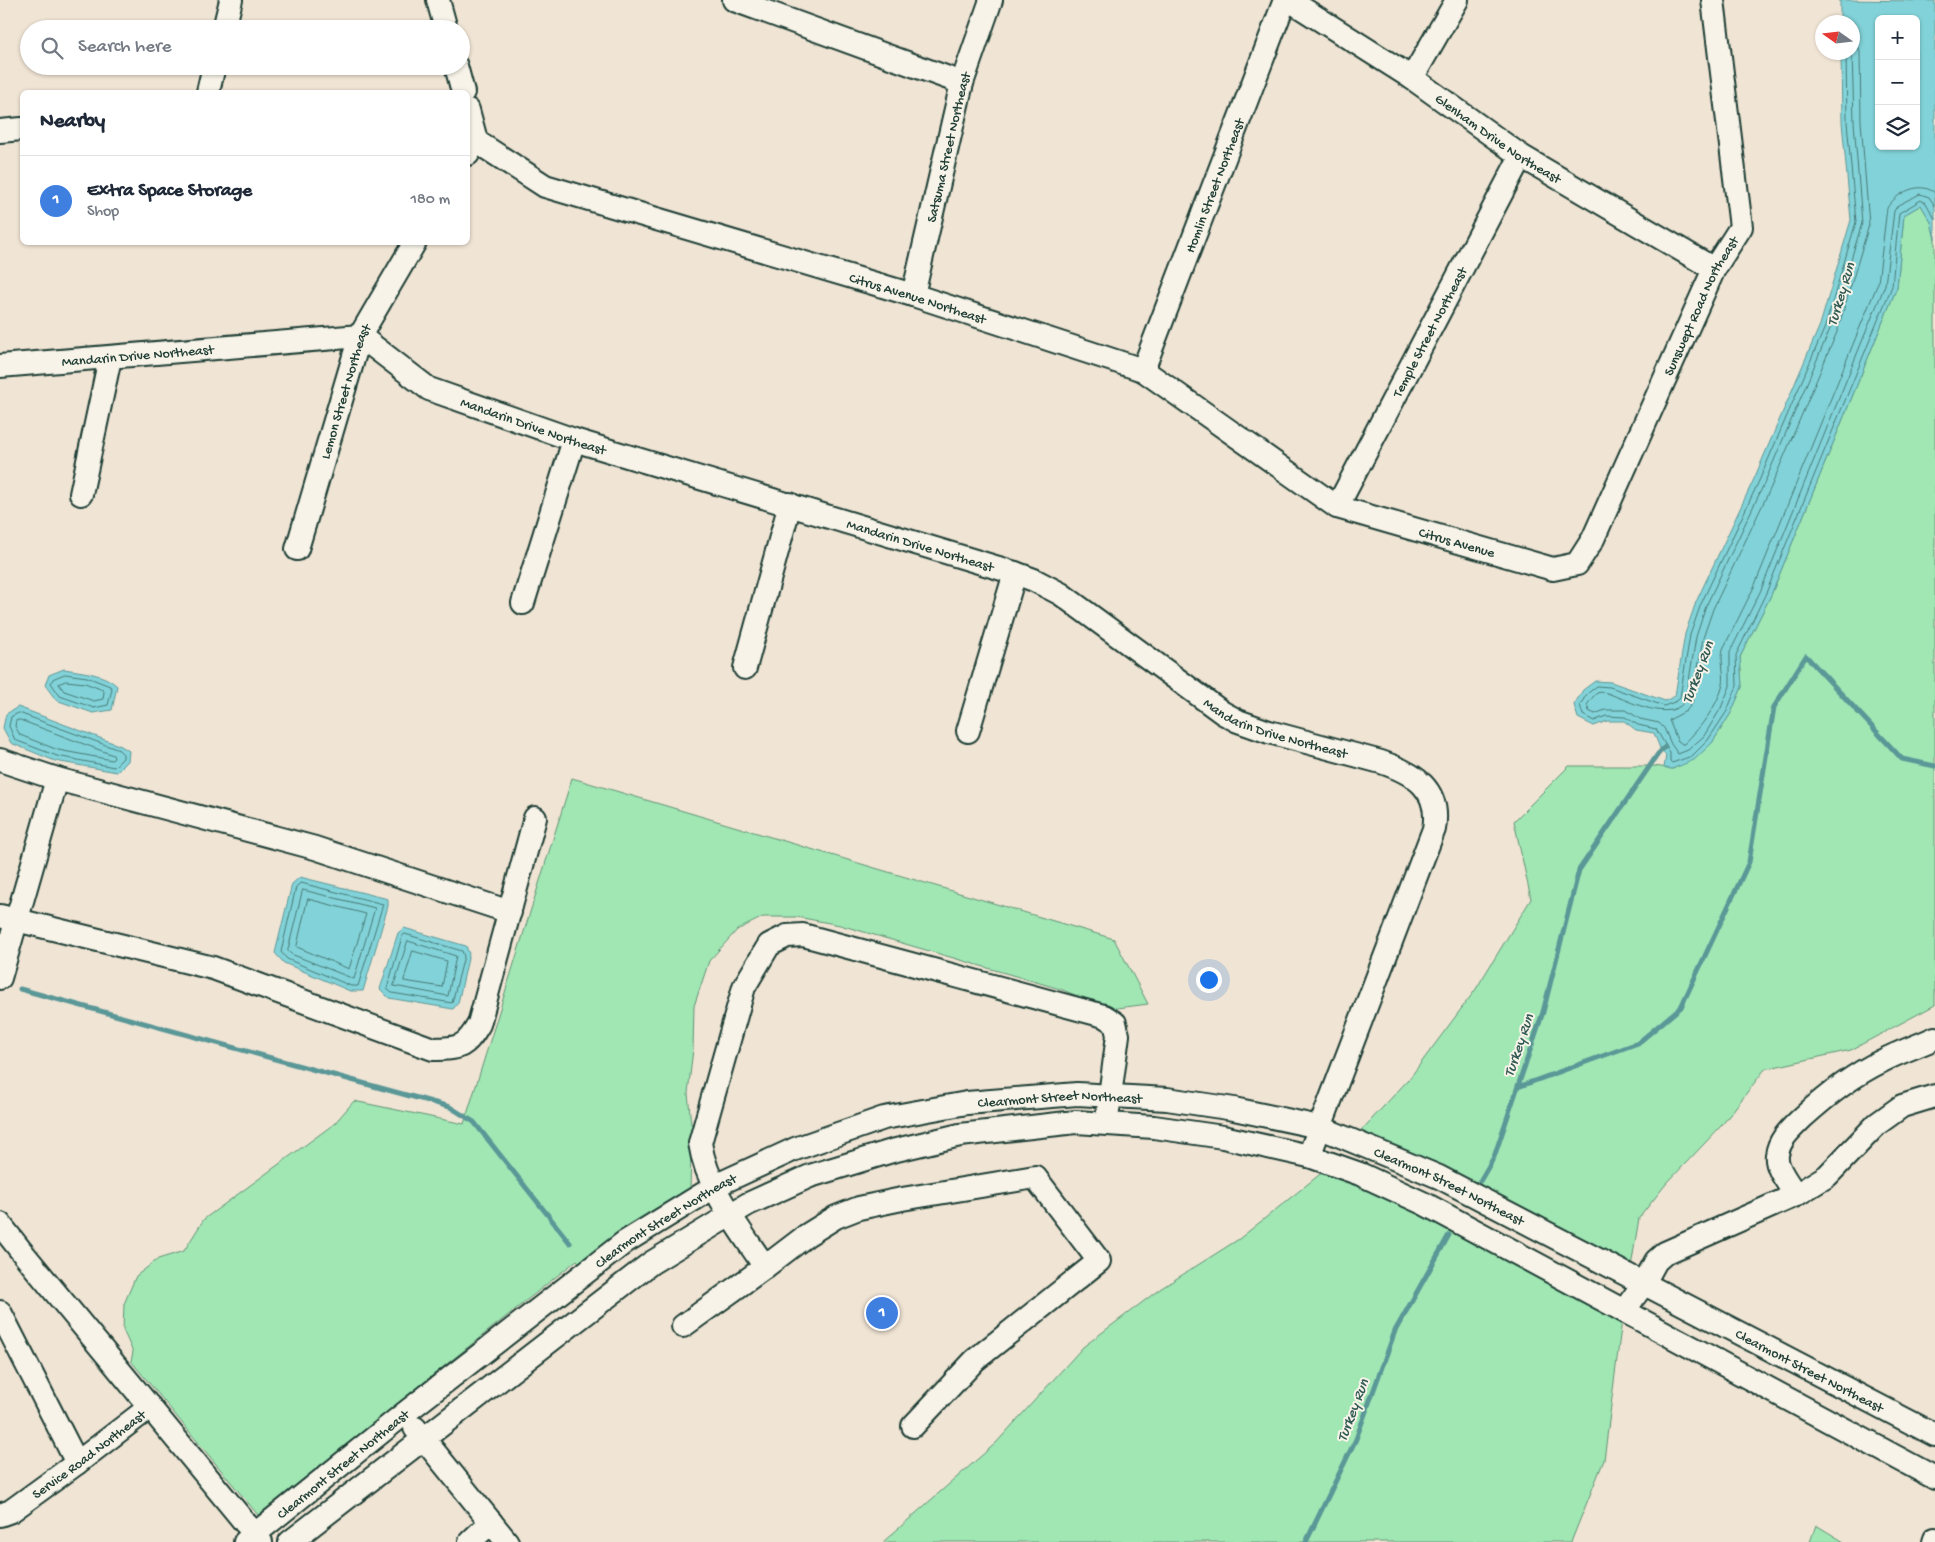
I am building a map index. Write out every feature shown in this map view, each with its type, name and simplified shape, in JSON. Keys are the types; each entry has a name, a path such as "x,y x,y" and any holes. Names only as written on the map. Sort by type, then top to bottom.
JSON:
{"street":[{"path":"226,20 231,0"},
{"path":"438,0 444,20"},
{"path":"734,0 962,83"},
{"name":"Satsuma Street Northeast","path":"913,295 962,83 991,0"},
{"name":"Homlin Street Northeast","path":"1143,370 1285,0"},
{"name":"Glenham Drive Northeast","path":"1289,0 1412,78 1521,156 1714,269"},
{"path":"1412,78 1457,0"},
{"name":"Sunswept Road Northeast","path":"1577,564 1593,539 1714,269 1741,227 1713,0"},
{"path":"208,90 212,75"},
{"path":"458,75 462,90"},
{"path":"0,131 20,129"},
{"name":"Citrus Avenue Northeast","path":"470,144 545,186 913,295 1143,370 1337,507"},
{"name":"Temple Street Northeast","path":"1337,507 1521,156"},
{"name":"Lemon Street Northeast","path":"297,549 360,336 413,245"},
{"name":"Mandarin Drive Northeast","path":"0,366 360,336 428,388 574,440 1014,573 1061,594 1223,713 1238,721 1269,732 1398,767 1419,782 1433,798 1436,815 1429,846 1309,1156"},
{"path":"81,494 110,358"},
{"path":"523,603 574,440"},
{"path":"745,668 790,504"},
{"name":"Citrus Avenue","path":"1337,507 1553,569 1577,564"},
{"path":"968,731 1014,573"},
{"path":"0,760 57,779 316,848 510,912"},
{"path":"0,978 9,918 57,779"},
{"path":"9,918 213,968 433,1049 454,1049 470,1040 479,1024 535,818"},
{"path":"764,1267 715,1187 703,1160 700,1143 744,987 769,945 787,936 803,936 1104,1016 1115,1023 1118,1035 1107,1124"},
{"path":"1796,1195 1779,1168 1776,1157 1779,1144 1787,1132 1843,1084 1882,1061 1935,1038"},
{"name":"Clearmont Street Northeast","path":"253,1539 405,1413 625,1242 715,1187 795,1149 884,1118 967,1103 1076,1094 1167,1099 1234,1109 1320,1127 1439,1176 1935,1435"},
{"path":"1624,1311 1644,1284 1656,1261 1665,1253 1796,1195 1827,1176 1877,1124 1902,1106 1935,1096"},
{"name":"Clearmont Street Northeast","path":"290,1542 651,1263 748,1204 810,1176 892,1151 960,1135 1076,1122 1154,1127 1223,1137 1309,1156 1360,1174 1425,1204 1935,1478"},
{"path":"683,1326 806,1235 836,1216 859,1208 902,1199 1035,1177 1099,1261 975,1360 913,1426"},
{"path":"0,1224 150,1407 253,1539"},
{"path":"0,1312 77,1464"},
{"name":"Service Road Northeast","path":"0,1515 11,1511 77,1464 150,1407"},
{"path":"405,1413 423,1439 506,1542"},
{"path":"470,1542 491,1522"}],"green space":[{"path":"1921,205 1931,222 1935,239 1935,1005 1851,1050 1765,1069 1722,1125 1666,1184 1639,1218 1631,1267 1359,1133 1409,1079 1476,989 1531,899 1514,821 1569,766 1655,766 1673,769 1712,743 1731,713 1742,687 1740,657 1771,595 1897,287 1904,215"},
{"path":"572,778 1114,939 1148,1004 1110,1009 1060,989 840,925 797,917 763,917 737,930 709,961 694,1006 693,1049 688,1093 691,1124 697,1127 691,1150 690,1191 581,1265 577,1260 258,1515 131,1361 133,1352 123,1330 124,1304 136,1276 158,1259 184,1251 204,1219 334,1124 354,1101 464,1124"},
{"path":"1324,1171 1420,1212 1622,1320 1604,1460 1571,1542 883,1542 996,1443 1083,1347 1160,1289 1239,1239"},
{"path":"1816,1525 1844,1542 1810,1542"}],"water":[{"path":"1840,0 1935,1 1935,239 1931,222 1921,205 1904,215 1897,287 1771,595 1740,657 1742,687 1731,713 1712,743 1694,760 1672,769 1664,768 1666,755 1661,751 1654,733 1636,730 1624,721 1607,721 1594,726 1578,718 1574,705 1583,690 1595,681 1611,682 1665,701 1675,696 1685,634 1696,602 1754,479 1820,325 1851,220 1842,122 1841,60 1860,60 1860,15 1840,15"},
{"path":"64,669 106,678 117,686 112,710 93,713 56,700 45,685 49,675"},
{"path":"18,707 121,746 129,751 128,761 117,772 55,761 11,743 3,728 6,714"},
{"path":"300,877 388,899 388,906 363,991 350,991 284,963 275,953 292,884"},
{"path":"404,928 466,946 469,954 458,1003 453,1009 389,998 380,989 398,933"}],"waterway":[{"path":"1518,1087 1638,1043 1681,1007 1749,862 1774,707 1806,656 1902,759 1935,766"},
{"name":"Turkey Run","path":"1480,1181 1494,1157 1543,1012 1579,870 1658,754 1665,747"},
{"path":"20,989 450,1107 474,1122 570,1243"},
{"name":"Turkey Run","path":"1306,1542 1356,1439 1395,1331 1449,1235"}],"place":[{"name":"Extra Space Storage","path":"882,1313"}]}
